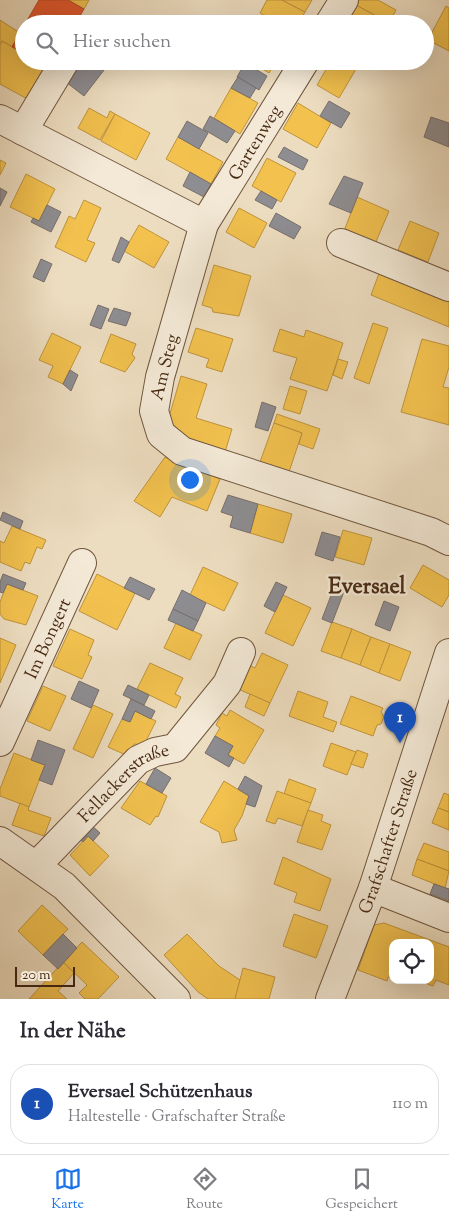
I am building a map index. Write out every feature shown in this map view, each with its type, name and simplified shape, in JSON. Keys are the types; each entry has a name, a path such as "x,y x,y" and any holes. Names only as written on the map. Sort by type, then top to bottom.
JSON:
{"street":[{"path":"335,15 344,0"},
{"path":"58,70 12,125 204,224"},
{"name":"Gartenweg","path":"204,224 299,70"},
{"name":"Am Steg","path":"204,224 160,377 154,411 161,434 182,451 431,532 449,541"},
{"path":"341,243 449,286"},
{"name":"Im Bongert","path":"0,742 82,563"},
{"name":"Fellackerstraße","path":"37,865 138,760 155,752 175,748 227,684 241,652"},
{"name":"Grafschafter Straße","path":"330,999 373,888 449,653"},
{"path":"0,841 37,865 64,886 176,999"},
{"path":"373,888 449,918"}],"building: Wohnen":[{"path":"68,0 89,0 84,9"},
{"path":"267,0 282,0 305,12 303,15 263,15 260,13"},
{"path":"282,0 312,0 305,12"},
{"path":"358,0 378,0 396,10 393,15 374,15 356,5"},
{"path":"356,5 374,15 350,15"},
{"path":"446,6 449,8 449,51 434,43 434,29"},
{"path":"0,20 15,30 15,42 12,47 2,41 0,45"},
{"path":"2,41 15,48 15,70 49,70 31,101 0,84 0,45"},
{"path":"326,70 355,70 339,98 317,85"},
{"path":"231,88 258,103 240,134 214,118"},
{"path":"298,103 331,123 317,148 283,129"},
{"path":"89,108 107,118 110,111 115,114 100,140 78,128"},
{"path":"115,114 150,133 136,160 101,141"},
{"path":"178,137 223,162 211,184 166,159"},
{"path":"267,158 296,173 281,202 252,186"},
{"path":"0,160 6,163 0,175"},
{"path":"26,174 55,189 39,221 10,207"},
{"path":"357,197 389,211 375,244 344,231"},
{"path":"84,200 101,208 87,240 95,243 86,262 55,247 69,216 75,219"},
{"path":"239,208 267,223 254,248 226,232"},
{"path":"410,221 439,233 428,262 398,250"},
{"path":"139,225 169,242 154,268 124,251"},
{"path":"214,265 251,276 239,316 213,312 212,308 202,305"},
{"path":"381,268 449,295 449,327 371,295"},
{"path":"373,323 388,328 369,384 354,378"},
{"path":"196,328 233,339 222,372 206,367 209,359 188,352"},
{"path":"280,329 304,337 306,330 343,343 327,391 290,379 297,358 273,351"},
{"path":"52,333 81,347 63,384 48,377 53,366 39,360"},
{"path":"111,334 136,344 132,354 135,358 125,372 100,362"},
{"path":"422,339 449,346 449,367 443,387 449,388 449,425 401,412"},
{"path":"338,359 348,362 342,379 333,375"},
{"path":"181,376 207,384 196,418 232,429 225,452 175,436 166,427"},
{"path":"290,386 307,391 300,414 283,409"},
{"path":"277,414 320,429 313,449 299,444 302,433 274,423"},
{"path":"274,423 302,433 289,472 260,462"},
{"path":"165,457 220,479 207,511 172,497 160,517 134,501"},
{"path":"258,504 292,514 283,543 250,533"},
{"path":"12,526 46,540 42,549 37,547 30,564 25,562 21,571 0,562 0,541 4,543"},
{"path":"343,530 372,538 364,565 335,557"},
{"path":"423,565 449,580 449,595 442,607 410,588"},
{"path":"203,567 238,583 224,611 190,595"},
{"path":"97,574 135,593 117,630 79,611"},
{"path":"7,584 38,596 26,625 4,619 0,614 0,602"},
{"path":"283,595 311,608 293,646 265,633"},
{"path":"332,622 352,629 341,658 321,651"},
{"path":"176,623 202,635 190,660 164,648"},
{"path":"70,629 94,640 88,655 92,657 82,679 53,666"},
{"path":"352,629 371,637 360,665 341,658"},
{"path":"371,637 390,644 379,673 360,665"},
{"path":"0,638 16,645 0,683"},
{"path":"390,644 411,652 400,681 379,673"},
{"path":"262,653 288,665 270,703 238,689 249,665 255,668"},
{"path":"150,663 183,678 175,694 181,697 176,708 137,689"},
{"path":"43,686 66,696 50,731 27,721"},
{"path":"298,691 328,702 323,717 337,722 333,732 289,716"},
{"path":"250,694 270,703 264,716 245,707"},
{"path":"351,696 383,708 381,712 384,717 381,724 377,725 373,736 340,724"},
{"path":"93,705 113,714 93,758 73,749"},
{"path":"230,710 264,730 244,764 228,755 233,746 215,736 220,728 216,725 222,713 227,716"},
{"path":"135,711 156,721 144,745 134,744 128,756 108,747 122,719 130,722"},
{"path":"331,743 356,752 347,775 323,766"},
{"path":"357,750 368,754 363,768 351,764"},
{"path":"14,753 45,765 29,807 0,796 0,789"},
{"path":"289,779 316,789 311,803 284,794"},
{"path":"140,781 167,796 158,817 156,816 150,825 121,808"},
{"path":"224,781 249,796 242,816 234,830 237,840 222,843 219,832 200,822"},
{"path":"277,791 311,803 302,826 278,818 275,824 266,821"},
{"path":"444,793 449,795 449,812 438,808"},
{"path":"20,803 29,807 28,810 51,818 44,836 12,825"},
{"path":"438,808 449,812 449,830 432,823"},
{"path":"308,810 323,815 321,821 331,825 322,850 297,842"},
{"path":"88,836 109,856 90,876 70,855"},
{"path":"424,843 449,852 449,871 417,859"},
{"path":"283,857 331,879 320,911 294,902 297,893 274,884"},
{"path":"417,859 449,871 445,888 412,875"},
{"path":"42,905 68,929 43,955 18,931"},
{"path":"294,914 328,926 316,958 283,946"},
{"path":"384,923 427,939 389,939 389,977 387,981 358,970 374,925"},
{"path":"187,934 219,966 240,980 235,999 208,999 198,992 164,955"},
{"path":"434,941 449,947 449,985 436,980 434,984"},
{"path":"82,942 119,977 98,999 85,999 79,993 87,985 63,962"},
{"path":"63,962 74,973 58,991 67,999 29,999"},
{"path":"243,968 275,977 269,999 235,999"}],"building: Handel":[{"path":"39,0 68,0 84,9 80,15 30,15"}],"building: Industrie":[{"path":"75,70 104,70 84,96 66,82"},
{"path":"241,70 257,70 267,76 259,90 237,77"},
{"path":"238,77 256,88 250,98 231,88"},
{"path":"329,101 350,113 341,128 320,116"},
{"path":"210,116 235,131 227,143 203,129"},
{"path":"431,117 449,123 449,147 424,137"},
{"path":"187,121 208,133 199,149 178,137"},
{"path":"284,147 308,160 303,170 278,157"},
{"path":"190,172 211,184 204,197 183,186"},
{"path":"344,176 363,183 351,213 329,204"},
{"path":"0,188 7,192 0,206"},
{"path":"261,191 277,200 272,209 255,200"},
{"path":"47,205 61,212 51,232 31,222 33,218 39,221"},
{"path":"276,213 301,227 294,239 269,226"},
{"path":"121,237 129,242 119,263 112,260"},
{"path":"41,259 52,264 44,282 33,277"},
{"path":"98,305 109,309 101,329 90,325"},
{"path":"114,308 131,313 126,326 108,321"},
{"path":"70,370 78,375 71,391 63,384"},
{"path":"262,402 276,407 268,431 255,427"},
{"path":"228,495 258,504 250,533 230,527 233,516 221,512"},
{"path":"3,512 23,521 20,529 0,520"},
{"path":"322,532 340,537 333,561 315,555"},
{"path":"3,574 26,583 23,590 7,584 3,593 0,592 0,582"},
{"path":"130,577 155,589 149,600 124,588"},
{"path":"276,582 287,587 275,612 264,606"},
{"path":"335,585 345,589 332,623 322,619"},
{"path":"182,590 206,603 198,621 173,609"},
{"path":"384,601 399,607 390,631 375,625"},
{"path":"173,609 198,621 193,631 168,620"},
{"path":"79,681 99,690 91,708 71,699"},
{"path":"128,685 149,695 144,705 123,695"},
{"path":"131,699 155,711 151,719 135,711 130,722 122,719"},
{"path":"215,736 233,746 228,755 234,758 229,767 205,753"},
{"path":"38,740 65,750 52,785 39,780 45,765 31,760"},
{"path":"155,768 171,778 162,793 146,784"},
{"path":"245,776 262,786 255,807 246,804 249,796 238,789"},
{"path":"89,823 100,833 93,841 88,836 83,842 76,836"},
{"path":"434,884 449,889 449,901 430,894"},
{"path":"63,934 77,948 58,969 43,955"}],"place":[{"name":"Eversael Schützenhaus","path":"400,743"}],"district":[{"name":"Eversael","path":"367,585"}]}
